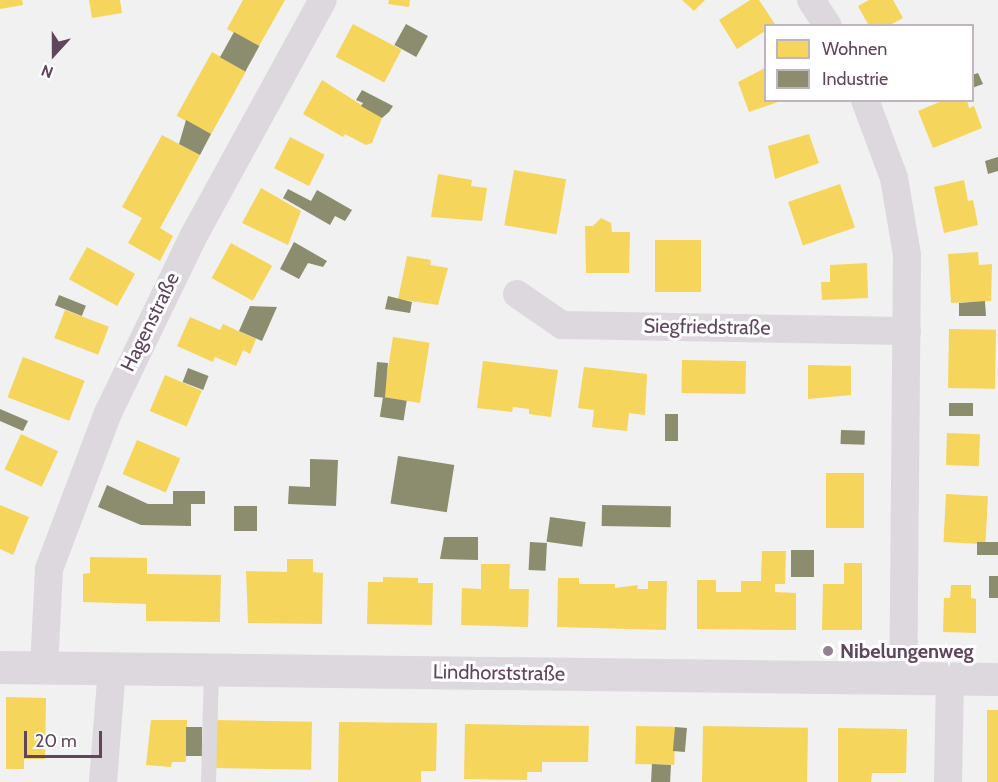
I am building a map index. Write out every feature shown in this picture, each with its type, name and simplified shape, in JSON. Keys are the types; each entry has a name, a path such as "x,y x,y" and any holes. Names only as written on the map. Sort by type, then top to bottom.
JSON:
{"street":[{"name":"Hagenstraße","path":"44,668 49,569 108,413 182,257 324,0"},
{"path":"811,0 827,24"},
{"path":"867,102 894,178 907,255 903,680"},
{"name":"Siegfriedstraße","path":"517,294 562,325 907,331"},
{"name":"Lindhorststraße","path":"0,668 211,669 903,680 998,679"},
{"path":"103,782 112,668"},
{"path":"948,782 950,680"}],"lane":[{"path":"208,782 211,669"}],"building: Wohnen":[{"path":"0,0 22,0 23,5 0,9"},
{"path":"89,0 120,0 122,13 92,18"},
{"path":"243,0 285,0 259,46 227,29"},
{"path":"389,0 410,0 409,7 388,4"},
{"path":"682,0 705,0 694,11"},
{"path":"750,0 759,0 775,24 764,24 764,32 737,49 719,20"},
{"path":"869,0 893,0 903,18 892,24 868,24 858,6"},
{"path":"353,24 402,50 384,82 336,57"},
{"path":"212,52 246,71 211,135 177,116"},
{"path":"764,69 764,102 778,102 749,112 738,82"},
{"path":"322,80 382,118 372,143 366,145 345,134 343,137 303,114"},
{"path":"939,102 968,102 969,108 974,106 982,128 933,148 918,111"},
{"path":"809,134 819,163 775,179 768,146"},
{"path":"162,135 200,155 160,228 173,236 160,261 128,243 142,218 122,207"},
{"path":"290,137 325,155 309,186 274,168"},
{"path":"514,170 566,179 556,234 504,225"},
{"path":"438,174 472,180 471,186 487,188 482,221 431,217"},
{"path":"964,180 968,201 973,200 978,225 944,233 934,187"},
{"path":"840,184 855,227 803,245 788,202"},
{"path":"261,188 301,211 288,245 242,223"},
{"path":"601,218 611,223 612,232 630,232 629,273 586,273 585,226 593,226"},
{"path":"655,240 701,240 701,292 655,292"},
{"path":"231,243 272,266 253,301 212,278"},
{"path":"87,247 135,274 117,306 69,279"},
{"path":"978,252 979,265 992,264 991,301 951,303 948,254"},
{"path":"407,256 431,260 430,265 448,268 438,305 398,299"},
{"path":"867,263 868,298 822,300 821,282 830,282 830,265"},
{"path":"65,310 109,327 98,355 54,338"},
{"path":"190,317 220,330 223,324 256,339 250,354 243,350 236,366 215,357 213,362 177,346"},
{"path":"949,329 996,330 995,389 948,388"},
{"path":"393,337 430,343 420,403 383,397"},
{"path":"23,357 85,381 69,421 8,397"},
{"path":"682,360 746,361 745,394 681,393"},
{"path":"483,361 558,370 551,417 529,414 529,409 513,407 512,412 477,408"},
{"path":"808,365 851,366 851,395 808,399"},
{"path":"584,367 647,374 645,415 629,413 627,431 592,427 594,410 578,408"},
{"path":"165,375 202,391 187,427 150,411"},
{"path":"947,433 980,434 979,466 946,465"},
{"path":"21,434 58,451 42,487 5,469"},
{"path":"137,440 180,458 166,492 123,474"},
{"path":"826,473 864,473 864,528 826,528"},
{"path":"946,494 988,496 985,544 943,542"},
{"path":"0,505 29,517 13,555 0,549"},
{"path":"762,551 786,551 785,584 775,584 775,592 796,593 796,630 697,629 697,580 716,580 716,592 741,592 741,581 761,581"},
{"path":"90,557 147,558 147,574 221,575 220,622 146,621 146,604 83,602 83,574 90,573"},
{"path":"287,559 313,559 313,572 323,573 322,624 248,623 246,571 287,572"},
{"path":"844,563 862,563 862,630 822,630 823,584 844,584"},
{"path":"481,564 510,564 509,589 529,589 528,627 461,625 462,588 481,589"},
{"path":"383,577 418,578 418,583 433,583 432,625 367,624 368,582 383,582"},
{"path":"558,578 579,578 579,584 615,584 615,588 638,585 637,589 648,589 648,581 667,581 666,630 557,627"},
{"path":"951,585 971,585 971,598 976,599 976,633 943,632 944,598 950,598"},
{"path":"6,697 46,698 45,759 24,759 24,769 6,769"},
{"path":"987,710 998,710 998,782 987,782"},
{"path":"151,720 187,720 186,762 172,762 171,767 146,765"},
{"path":"214,720 312,722 311,770 213,768"},
{"path":"339,722 437,723 436,771 421,771 421,782 338,782"},
{"path":"465,724 589,726 588,762 542,762 542,772 527,772 527,780 464,779"},
{"path":"636,726 675,727 674,765 635,764"},
{"path":"703,726 808,728 807,782 702,782"},
{"path":"838,728 907,729 906,773 872,773 871,782 838,782"}],"building: Industrie":[{"path":"406,24 428,36 416,57 394,45"},
{"path":"234,32 259,46 245,71 220,57"},
{"path":"978,73 983,84 974,87 974,74"},
{"path":"362,90 393,106 382,118 361,106 363,103 356,100"},
{"path":"186,120 211,134 200,155 179,144"},
{"path":"998,157 998,171 988,174 985,161"},
{"path":"288,189 311,201 317,190 352,210 345,221 335,216 330,225 283,198"},
{"path":"294,242 327,261 323,267 308,263 299,279 280,269"},
{"path":"59,295 86,306 82,316 55,305"},
{"path":"388,296 412,302 410,313 385,309"},
{"path":"985,301 986,316 959,316 959,303"},
{"path":"250,306 277,307 262,341 239,331"},
{"path":"377,362 388,363 385,398 374,397"},
{"path":"188,368 209,376 203,390 183,382"},
{"path":"383,397 407,401 404,421 380,417"},
{"path":"949,403 973,403 973,416 949,416"},
{"path":"0,409 28,421 23,431 0,421"},
{"path":"665,414 678,414 678,441 665,441"},
{"path":"841,430 865,431 864,445 841,444"},
{"path":"398,456 454,465 447,512 390,503"},
{"path":"310,459 338,460 336,506 288,504 289,486 310,487"},
{"path":"107,485 148,504 173,504 173,491 205,491 205,504 191,504 191,526 141,525 98,507"},
{"path":"602,505 671,506 671,527 602,526"},
{"path":"234,506 257,506 257,531 234,531"},
{"path":"550,517 586,522 582,547 547,542"},
{"path":"444,537 478,537 478,560 440,559"},
{"path":"530,542 547,543 546,571 529,570"},
{"path":"977,542 998,542 998,555 977,555"},
{"path":"791,550 814,550 814,577 791,577"},
{"path":"989,576 998,576 998,598 989,598"},
{"path":"186,727 202,727 202,756 186,756"},
{"path":"675,727 687,728 685,752 673,751"},
{"path":"652,764 671,765 670,782 651,782"}],"place":[{"name":"Nibelungenweg","path":"828,651"}]}
